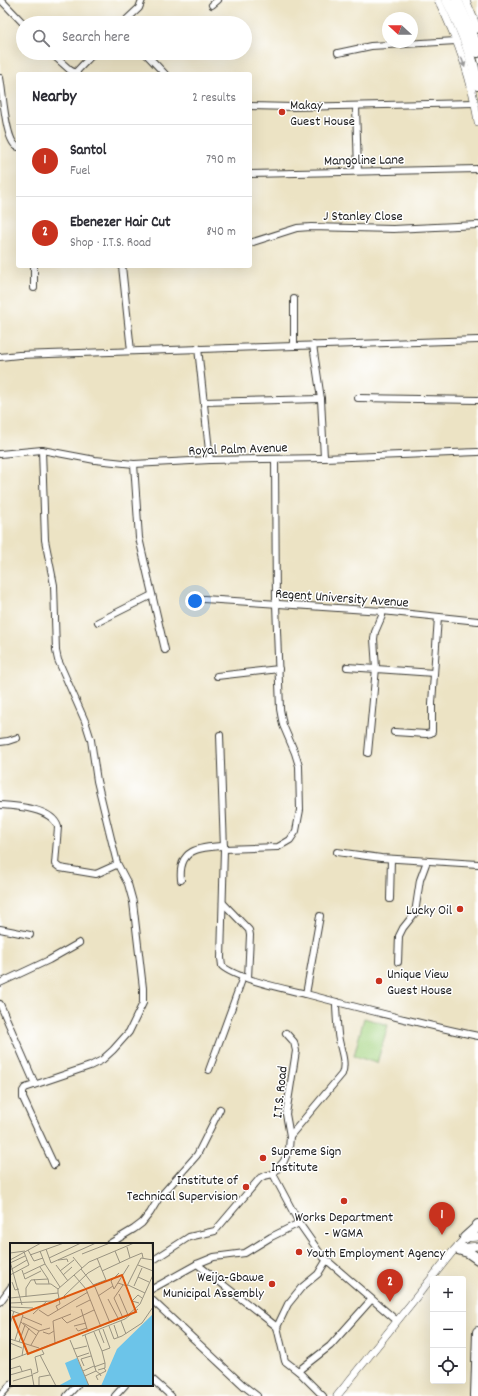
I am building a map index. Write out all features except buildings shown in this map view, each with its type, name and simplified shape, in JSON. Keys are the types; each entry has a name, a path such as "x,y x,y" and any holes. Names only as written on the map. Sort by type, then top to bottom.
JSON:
{"highway":[{"path":"447,0 457,20 478,85"},
{"path":"457,0 478,52"},
{"path":"465,1238 475,1229 478,1224"},
{"path":"456,1250 468,1252 478,1259"},
{"path":"476,1396 478,1332"}],"street":[{"path":"1,0 16,16"},
{"path":"130,16 139,8 142,0"},
{"path":"212,5 218,0"},
{"path":"438,0 456,41 469,80 478,122"},
{"path":"466,0 478,29"},
{"path":"338,53 371,46 456,41"},
{"path":"59,60 74,72"},
{"path":"77,72 88,60"},
{"path":"152,60 163,72"},
{"path":"0,78 5,115 12,142 16,146"},
{"path":"252,106 293,107 475,103"},
{"path":"356,106 358,171"},
{"name":"Mangoline Lane","path":"252,174 478,169"},
{"name":"J Stanley Close","path":"252,242 297,228 393,229 478,225"},
{"path":"34,268 34,288"},
{"path":"122,268 131,351"},
{"path":"294,299 294,345"},
{"path":"0,357 198,348 478,340"},
{"path":"313,345 321,399 324,458"},
{"path":"198,348 210,460"},
{"path":"358,398 478,400"},
{"path":"204,402 321,399"},
{"path":"42,450 46,540 54,585 56,651 58,660 85,721 91,740 97,781 117,863 128,884 133,902 143,988 143,1003 129,1032 102,1060 46,1082 35,1084 25,1088 23,1091 23,1098 54,1165"},
{"name":"Royal Palm Avenue","path":"0,454 42,450 95,460 134,464 210,460 324,458 478,452"},
{"path":"181,880 181,866 186,856 199,849 224,847 278,847 290,840 296,831 300,810 299,766 283,725 280,709 276,604 275,459"},
{"path":"134,464 139,538 165,650"},
{"path":"98,622 152,595"},
{"name":"Regent University Avenue","path":"204,599 382,611 478,621"},
{"path":"368,753 376,668 375,632 382,616 382,611"},
{"path":"394,732 431,733 438,616"},
{"path":"347,667 434,673"},
{"path":"217,676 279,669"},
{"path":"220,735 224,847 222,966 246,977 306,994 438,1028 478,1036"},
{"path":"0,742 17,738"},
{"path":"0,805 32,809 51,817 56,822 58,827 55,864 60,868 96,874 116,865 117,863"},
{"path":"337,852 391,859 478,864"},
{"path":"390,899 391,859"},
{"path":"398,962 399,936 403,928 415,913 420,880 427,861"},
{"path":"209,1070 246,977 250,935 249,930 223,903"},
{"path":"306,994 320,916"},
{"path":"0,930 30,936"},
{"path":"0,983 49,960 79,943"},
{"path":"290,1136 342,1074 344,1069 345,1063 338,1034 336,1002"},
{"path":"0,1004 35,1084"},
{"name":"I.T.S. Road","path":"273,1174 287,1155 289,1149 290,1136 286,1114 296,1051 294,1042 286,1033"},
{"path":"111,1243 134,1230 142,1223 159,1198 197,1155 220,1108"},
{"path":"153,1260 189,1238 215,1231 260,1178 273,1174 299,1223 326,1261 396,1320"},
{"path":"153,1288 197,1264 214,1257 245,1253 271,1237 299,1223"},
{"path":"339,1395 396,1320 465,1238 478,1237"},
{"path":"456,1250 478,1246"},
{"path":"277,1327 288,1304 301,1288 318,1274 326,1261"},
{"path":"197,1264 277,1327 285,1361 298,1371 323,1396"},
{"path":"0,1302 10,1288"},
{"path":"298,1371 324,1352 371,1300"},
{"path":"153,1301 244,1386 257,1396"},
{"path":"153,1380 171,1396"},
{"path":"0,1396 10,1385"},
{"path":"67,1396 76,1386"},
{"path":"114,1396 123,1386"}],"green space":[{"path":"364,1018 388,1025 377,1063 354,1056"}],"place":[{"name":"Makay Guest House","path":"282,112"},
{"name":"Lucky Oil","path":"460,909"},
{"name":"Unique View Guest House","path":"379,981"},
{"name":"Supreme Sign Institute","path":"263,1158"},
{"name":"Institute of Technical Supervision","path":"246,1187"},
{"name":"Works Department - WGMA","path":"344,1201"},
{"name":"Santol","path":"442,1235"},
{"name":"Youth Employment Agency","path":"299,1252"},
{"name":"Weija-Gbawe Municipal Assembly","path":"272,1284"},
{"name":"Ebenezer Hair Cut","path":"390,1302"}]}
